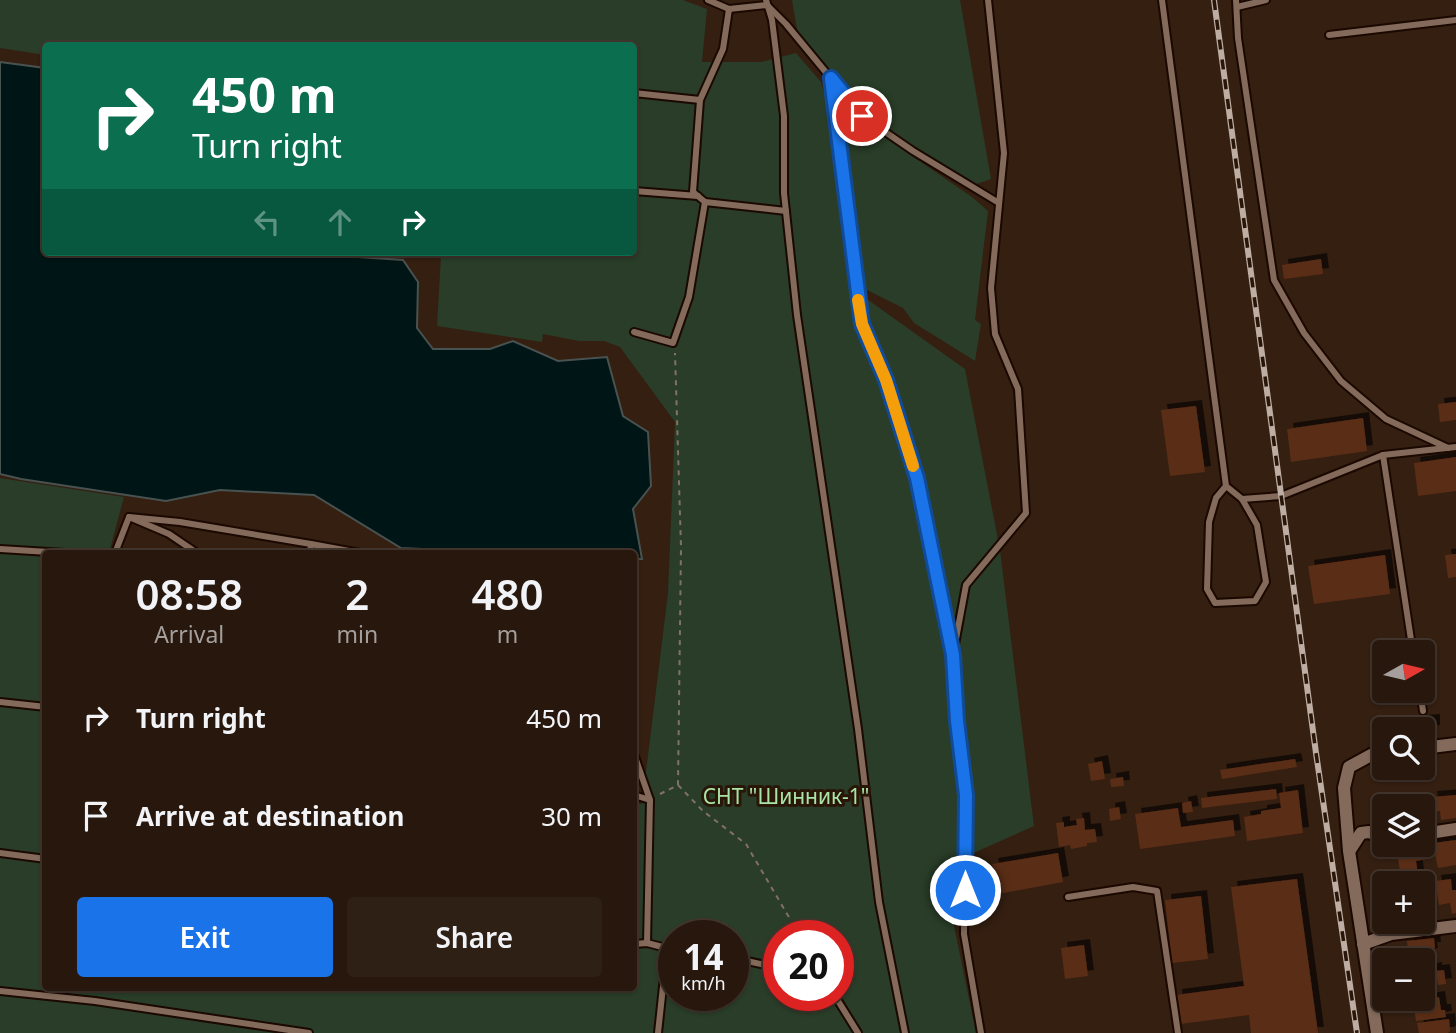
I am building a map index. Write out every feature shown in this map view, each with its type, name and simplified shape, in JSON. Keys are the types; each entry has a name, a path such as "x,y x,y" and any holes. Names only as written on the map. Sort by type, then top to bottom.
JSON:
{"street":[{"path":"1435,747 1456,744"},
{"path":"1372,755 1349,766 1343,789 1349,850 1377,1033"},
{"path":"1435,832 1456,829"},
{"path":"1349,850 1361,833 1372,833"},
{"path":"1363,944 1391,934 1456,926"}],"lane":[{"path":"708,0 729,9 766,3"},
{"path":"953,655 966,585 1026,513 1018,389 996,334 991,288 1004,153 988,0"},
{"path":"1162,0 1226,486 1242,499 1257,525 1266,582 1255,601 1215,603 1207,589 1209,522 1216,498 1226,486"},
{"path":"1266,0 1236,4 1238,38 1274,280 1304,334 1341,381 1386,419 1452,448"},
{"path":"766,3 862,116 999,203"},
{"path":"766,3 772,20 784,116 786,211 797,315 858,729 880,902 905,1033"},
{"path":"729,9 723,50 700,100 693,192 705,202 786,211"},
{"path":"1329,35 1456,20"},
{"path":"831,78 862,324 886,380 917,478 953,655 957,721 966,795 964,934 981,1033"},
{"path":"637,93 700,100"},
{"path":"637,191 698,196"},
{"path":"634,332 673,342 689,296 705,202"},
{"path":"1242,499 1281,496 1383,455 1452,448"},
{"path":"1383,455 1411,640"},
{"path":"129,517 180,522 344,550"},
{"path":"116,550 129,517"},
{"path":"129,517 169,534 193,550"},
{"path":"310,550 311,544"},
{"path":"0,550 42,552"},
{"path":"0,702 42,707"},
{"path":"1422,704 1423,711"},
{"path":"637,763 650,800 648,943"},
{"path":"637,795 650,800"},
{"path":"0,853 42,858"},
{"path":"1068,897 1133,887 1157,891 1178,1033"},
{"path":"637,944 658,946"},
{"path":"0,991 96,1001 309,1033"},
{"path":"658,1033 661,1011"},
{"path":"844,1011 858,1033"}],"path":[{"path":"675,337 681,547 678,785 703,811 746,844 791,920"},
{"path":"650,800 678,785"}],"green space":[{"name":"СНТ \"Шинник-1\"","path":"0,0 683,0 707,9 702,62 761,62 796,53 821,82 827,103 851,114 972,197 988,211 975,320 981,324 975,361 914,323 903,308 849,281 850,287 965,369 1000,550 1034,826 942,867 976,1033 0,1033 0,478 124,497 110,550 42,550 42,991 637,991 637,803 642,804 668,593 675,422 620,347 604,341 579,341 543,334 542,342 437,326 441,256 637,256 637,42 42,42 42,55 0,48"},
{"path":"792,0 960,0 991,179 968,187 859,111 800,46"}],"shaded area":[{"path":"0,62 42,68 42,256 343,256 403,260 418,282 417,328 433,349 490,349 513,341 558,361 607,357 623,416 648,432 651,486 633,509 642,559 637,559 637,550 401,548 314,495 220,490 166,501 0,474"}],"building":[{"path":"1321,259 1323,274 1284,279 1282,265"},
{"path":"1456,402 1456,420 1440,422 1438,404"},
{"path":"1196,406 1205,472 1170,476 1161,410"},
{"path":"1363,418 1367,451 1291,462 1287,429"},
{"path":"1456,457 1456,491 1418,496 1414,463"},
{"path":"1456,554 1456,577 1448,578 1445,555"},
{"path":"1385,555 1390,594 1314,604 1308,566"},
{"path":"1295,759 1297,767 1222,779 1220,770"},
{"path":"1102,761 1105,779 1091,781 1088,764"},
{"path":"1123,777 1124,786 1111,787 1110,779"},
{"path":"1276,789 1277,799 1202,808 1201,798"},
{"path":"1298,790 1303,833 1247,841 1244,817 1281,808 1279,793"},
{"path":"1456,795 1456,818 1441,820 1440,811 1435,812 1435,797"},
{"path":"1191,801 1193,812 1183,813 1182,803"},
{"path":"1119,807 1121,819 1110,821 1109,809"},
{"path":"1178,808 1181,827 1233,820 1235,836 1140,849 1135,814"},
{"path":"1084,818 1085,830 1095,829 1097,842 1071,849 1070,845 1059,847 1056,823 1064,822 1064,827 1077,825 1076,819"},
{"path":"1456,840 1456,865 1438,868 1435,843"},
{"path":"1058,853 1063,882 998,894 992,864"},
{"path":"1398,857 1427,857 1416,861 1417,871 1400,871"},
{"path":"1297,879 1318,1033 1251,1033 1249,1015 1180,1024 1176,995 1244,986 1231,887"},
{"path":"1451,879 1452,890 1456,890 1456,913 1452,914 1450,903 1439,905 1435,881"},
{"path":"1201,896 1208,959 1172,963 1165,900"},
{"path":"1434,938 1435,948 1408,948 1407,941"},
{"path":"1084,945 1088,976 1065,979 1061,948"},
{"path":"1435,968 1436,971 1444,970 1446,984 1438,985"},
{"path":"1439,997 1441,1010 1445,1010 1446,1017 1416,1021 1414,1011 1435,1011 1435,998"},
{"path":"1449,1019 1448,1033 1419,1033 1417,1023"}],"railway":[{"path":"1214,0 1316,753 1357,1033"}],"slow traffic":[{"path":"858,300 862,324 886,380 913,466"}],"route":[{"path":"862,116 831,78 862,324 886,380 917,478 942,588 953,655 957,721 966,795 965,890"}]}
